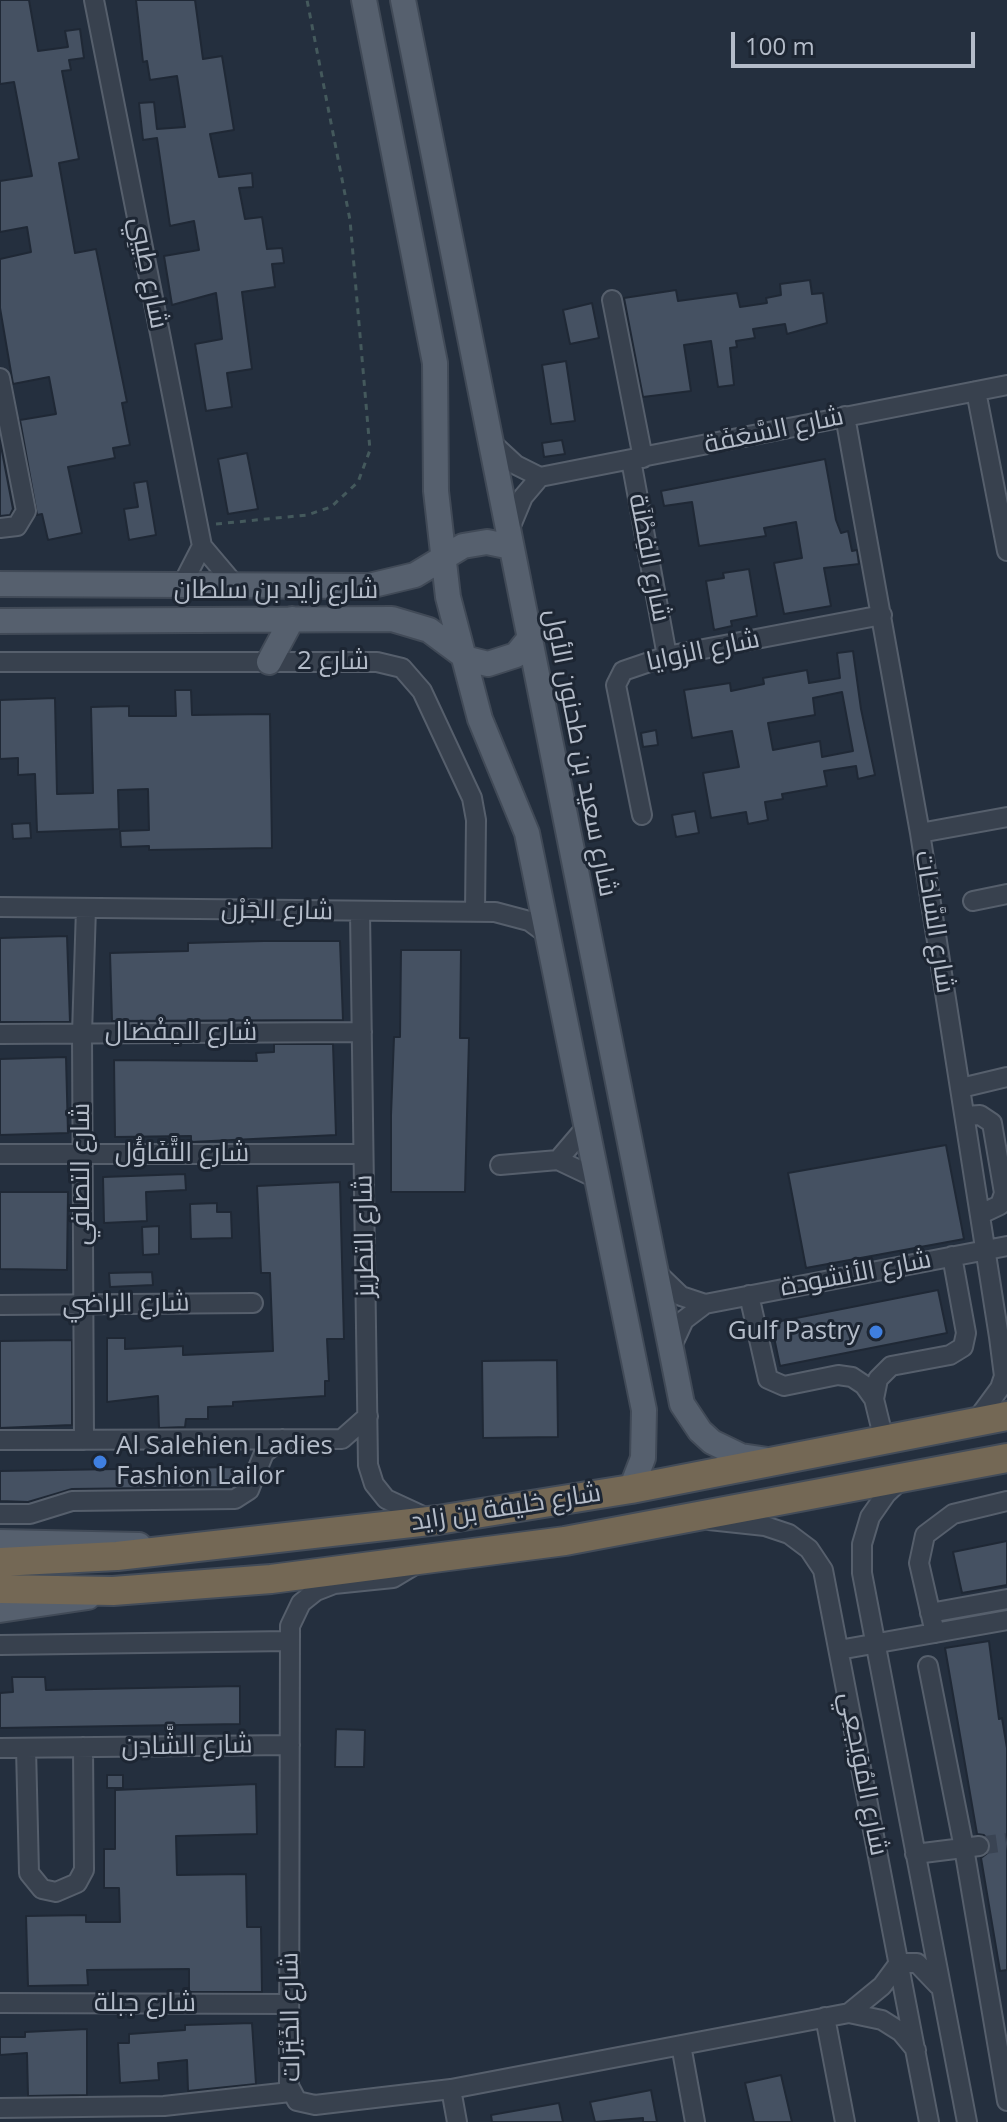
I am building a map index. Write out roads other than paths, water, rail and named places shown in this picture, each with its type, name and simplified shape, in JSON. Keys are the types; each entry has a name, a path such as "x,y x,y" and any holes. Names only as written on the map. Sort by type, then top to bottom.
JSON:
{"highway":[{"name":"شارع خليفة بن زايد","path":"0,1562 169,1550 438,1520 631,1489 1007,1416"},
{"name":"شارع خليفة بن زايد","path":"0,1589 113,1591 271,1579 421,1557 565,1541 1007,1458"}],"main road":[{"path":"364,0 435,363 441,558 460,653 480,719 527,833 646,1426 643,1458 631,1489"},
{"name":"شارع سعيد بن طحنون الأول","path":"403,0 670,1356 682,1404 700,1431 719,1446 741,1456 774,1460"},
{"name":"شارع زايد بن سلطان","path":"0,584 384,584 415,575 441,558 475,543 510,540"},
{"path":"269,662 292,619"},
{"name":"شارع زايد بن سلطان","path":"0,621 405,621 440,637 478,663 498,664 516,655 529,639"},
{"path":"0,1542 114,1542 169,1550"},
{"path":"0,1610 52,1605 113,1591"}],"street":[{"name":"شارع طِيبِي","path":"94,0 200,540 235,585"},
{"name":"شارع الفِطْنَة","path":"612,300 667,656"},
{"path":"0,378 26,511 17,526 0,528"},
{"name":"شارع السَّعَفَة","path":"540,477 1007,385"},
{"path":"976,391 1007,551"},
{"name":"شارع السَّاحَات","path":"845,416 920,833 1005,1376 994,1400 975,1422"},
{"path":"488,439 506,458 540,477 516,508 510,540"},
{"path":"182,585 200,540"},
{"name":"شارع الزوايا","path":"642,815 616,685 618,677 631,666 667,656 882,615"},
{"name":"شارع 2","path":"0,662 386,662 402,668 417,682 475,809 475,912"},
{"path":"920,833 1007,817"},
{"path":"973,901 1007,894"},
{"name":"شارع الجَرْن","path":"0,907 475,912 518,917 548,935"},
{"name":"شارع التصافي","path":"84,1440 82,1034 86,908"},
{"name":"شارع التطريز","path":"360,912 368,1465 374,1484 386,1499 414,1514 438,1520"},
{"name":"شارع المِفْضال","path":"0,1034 362,1032"},
{"path":"961,1088 1007,1077"},
{"path":"966,1116 985,1116 992,1123 1002,1180 1003,1202 981,1214"},
{"path":"558,1160 587,1126"},
{"name":"شارع التَّفَاؤُل","path":"0,1154 363,1154"},
{"path":"500,1165 558,1160 598,1179"},
{"name":"شارع الأنشودة","path":"705,1304 1007,1246"},
{"path":"874,1399 878,1379 891,1366 950,1355 963,1347 966,1333 952,1256"},
{"path":"653,1268 681,1296 705,1304 677,1331 670,1356"},
{"path":"749,1295 768,1379 784,1386 845,1375 864,1385 874,1399 884,1440"},
{"name":"شارع الراضي","path":"0,1305 253,1303"},
{"path":"0,1440 342,1439 368,1416"},
{"path":"231,1439 248,1449 258,1467"},
{"path":"0,1514 30,1514 72,1501 226,1501 249,1490 264,1453 282,1439"},
{"path":"342,1439 368,1465"},
{"name":"شارع المُوَيجعِي","path":"904,1477 877,1505 862,1544 862,1573 967,2122"},
{"path":"935,1633 919,1563 925,1535 953,1514 1007,1501"},
{"name":"شارع المُوَيجعِي","path":"695,1517 778,1529 809,1549 827,1582 929,2122"},
{"name":"شارع الخَيْرَات","path":"421,1557 393,1578 334,1584 316,1591 295,1611 289,1641 289,2004 290,2092 297,2101 309,2105 451,2089 849,2013 882,2020 901,2032 916,2050"},
{"path":"930,1613 1007,1599"},
{"path":"839,1650 1007,1620"},
{"path":"0,1645 289,1641"},
{"path":"928,1666 972,1847 1007,2101"},
{"name":"شارع الشَّادِن","path":"0,1748 290,1745"},
{"name":"شارع الشَّادِن","path":"26,1748 28,1866 37,1884 56,1892 71,1888 84,1870 83,1747"},
{"path":"915,1854 972,1847"},
{"path":"899,1963 917,1963 941,1990"},
{"name":"شارع الخَيْرَات","path":"849,2013 882,1986 899,1963"},
{"name":"شارع جبلة","path":"0,2003 289,2004"},
{"path":"825,2017 845,2122"},
{"path":"681,2045 695,2122"},
{"path":"451,2089 457,2122"},
{"path":"0,2108 164,2106 290,2092"}],"tunnel":[{"path":"979,1846 1007,1842"}],"place":[{"name":"Gulf Pastry","path":"876,1332"},
{"name":"Al Salehien Ladies Fashion Lailor","path":"100,1462"}]}
